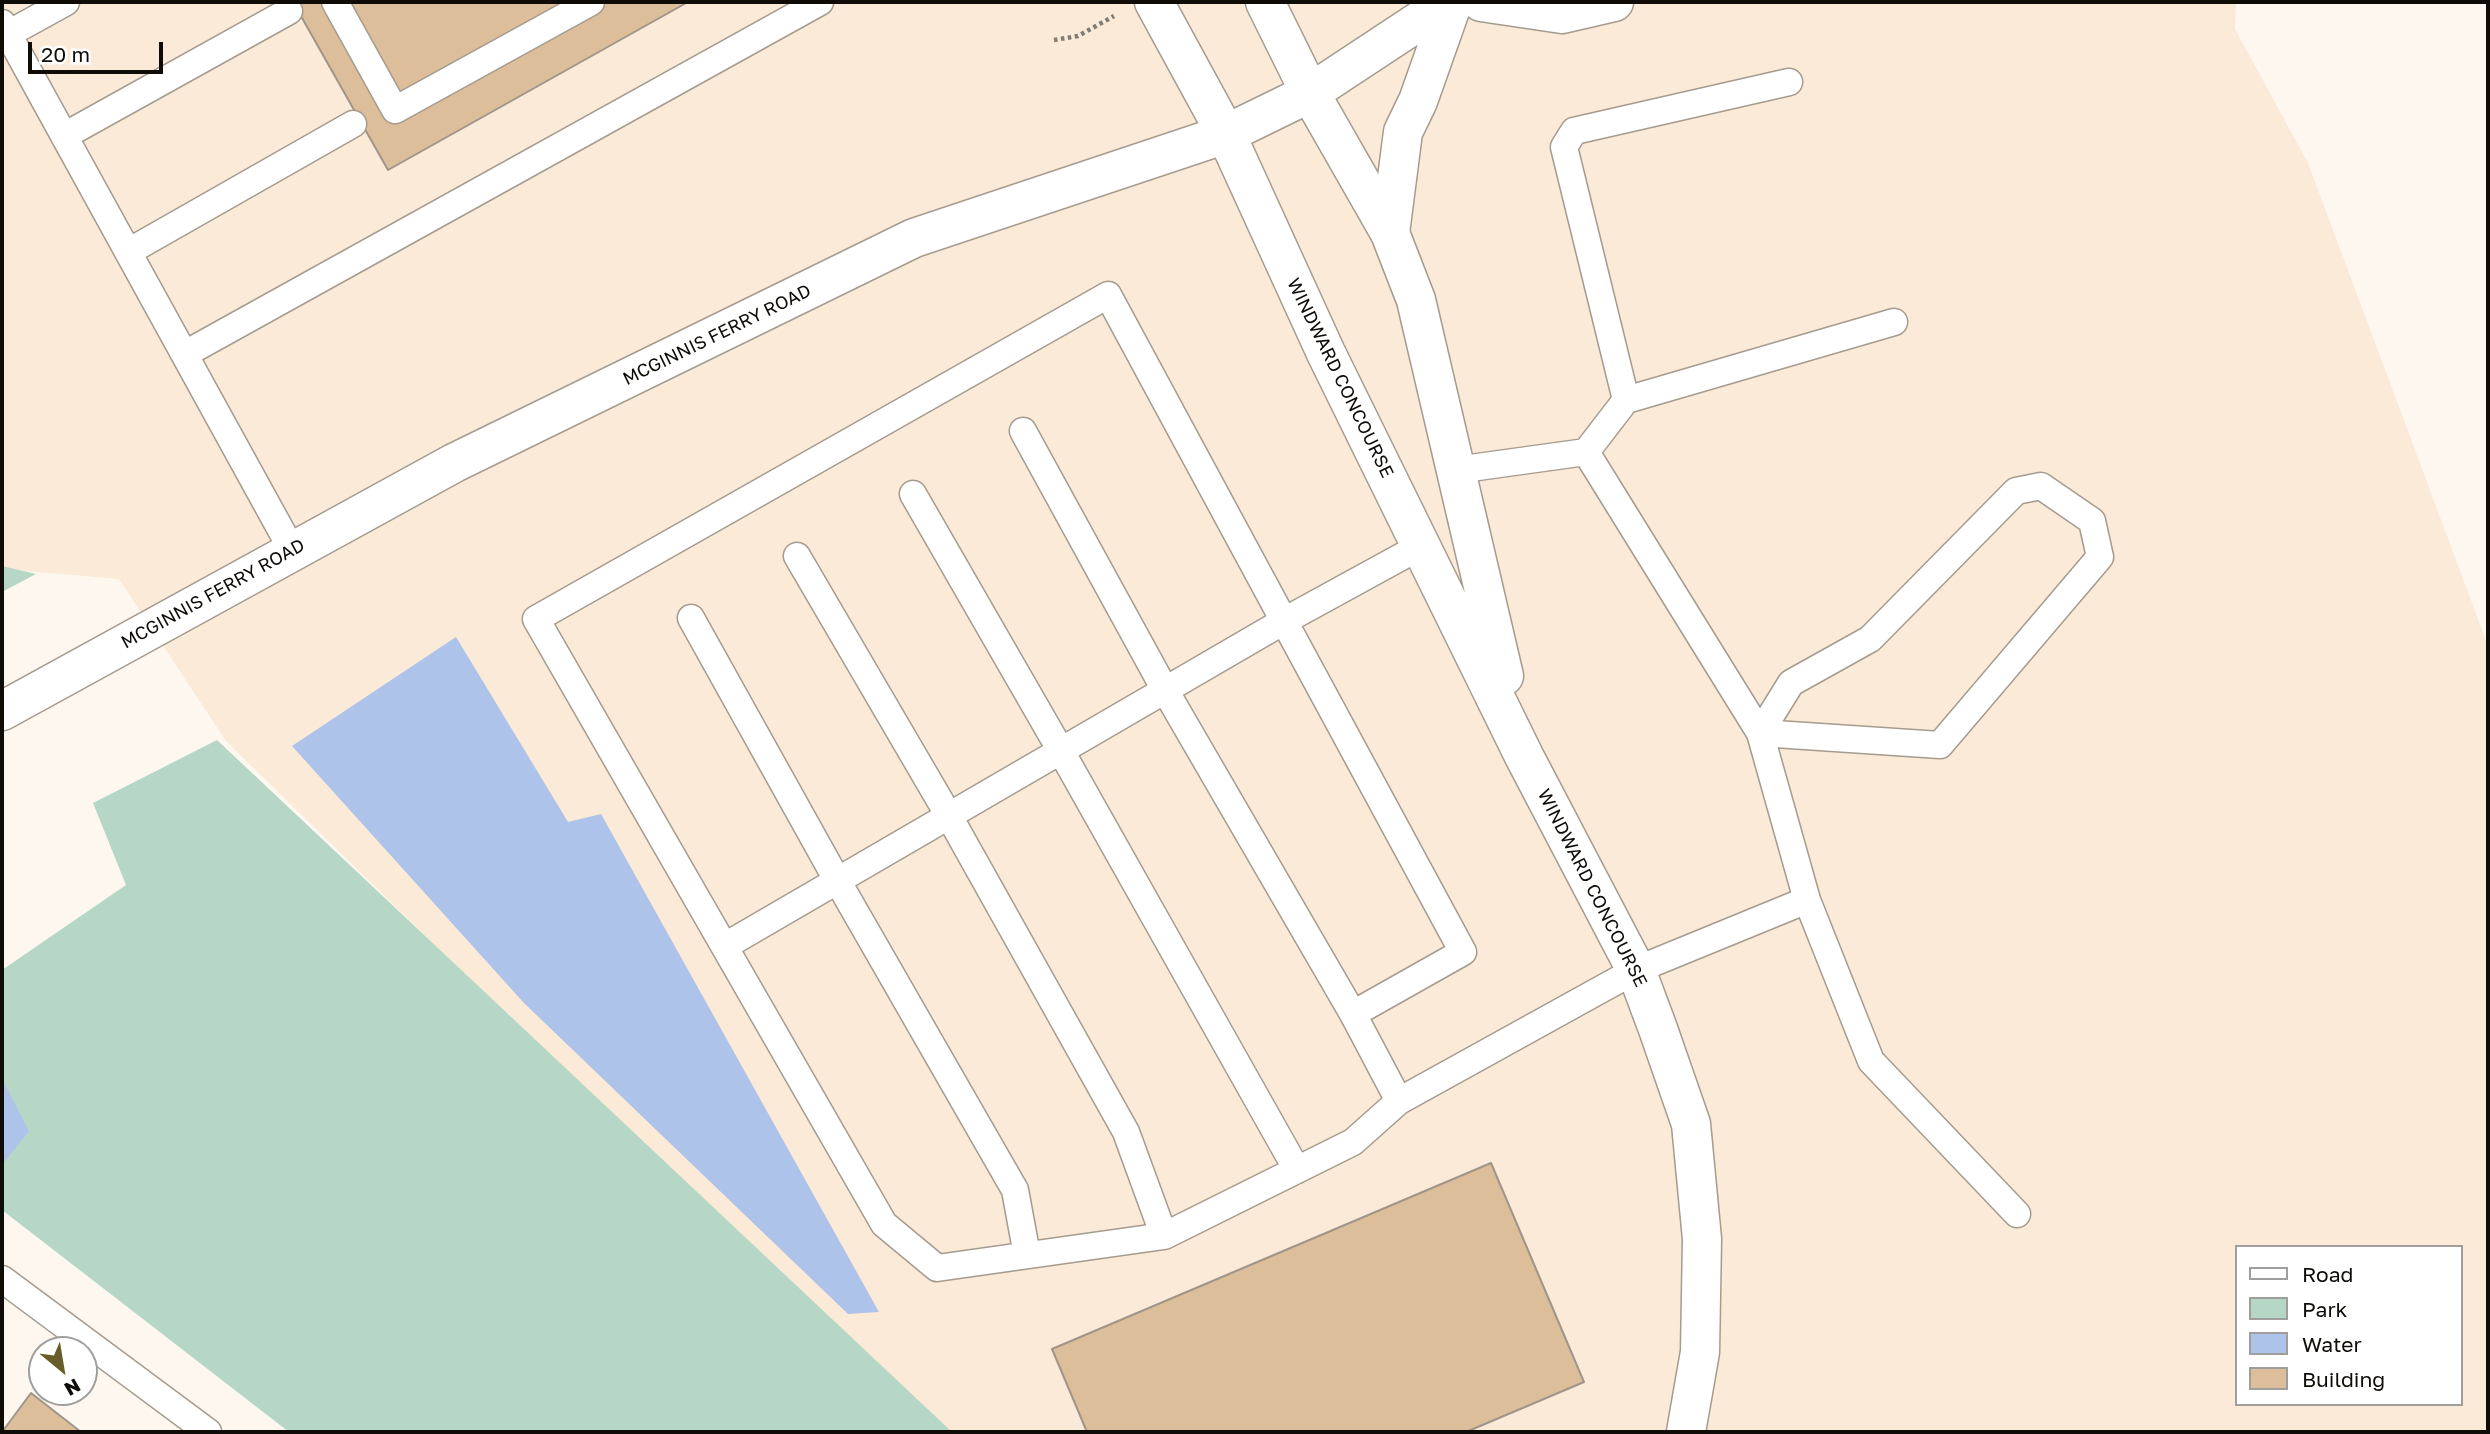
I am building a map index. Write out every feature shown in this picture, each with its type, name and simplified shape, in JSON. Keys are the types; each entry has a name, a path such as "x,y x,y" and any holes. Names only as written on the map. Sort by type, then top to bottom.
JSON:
{"street":[{"name":"WINDWARD CONCOURSE","path":"1265,2 1310,93 1390,233 1416,300 1490,625 1524,756"},
{"name":"MCGINNIS FERRY ROAD","path":"2,711 454,463 914,238 1226,134 1310,93 1450,2"},
{"path":"1390,233 1403,132 1418,101 1450,2"},
{"path":"1480,2 1562,14 1614,2"},
{"name":"WINDWARD CONCOURSE","path":"1136,8 1226,134 1326,353 1421,547 1524,756 1636,970 1691,1124 1702,1239 1700,1352 1686,1432"}],"lane":[{"path":"66,2 5,28 292,550"},
{"path":"335,2 395,110 591,2"},
{"path":"185,354 820,2"},
{"path":"64,136 289,11"},
{"path":"1626,400 1564,147 1574,131 1789,82"},
{"path":"128,252 353,124"},
{"path":"1353,1014 1463,953 1108,295 536,619 884,1224 937,1268 1164,1236 1353,1142 1399,1101 1636,970 1807,900"},
{"path":"1456,470 1586,452 1626,400 1894,323"},
{"path":"1023,431 1166,690 1353,1014 1399,1101"},
{"path":"1586,452 1760,733 1807,900 1871,1061 2017,1214"},
{"path":"2041,486 2092,521 2100,557 1940,745 1760,733 1791,683 1870,639 2016,491 2041,486"},
{"path":"914,495 1297,1170"},
{"path":"725,946 1284,621 1421,547"},
{"path":"797,556 949,816 1126,1132 1164,1236"},
{"path":"691,618 1015,1190 1027,1255"},
{"path":"2,1279 208,1432"}],"path":[{"path":"1054,40 1078,36 1136,8"}],"shaded area":[{"path":"2,2 2236,2 2235,29 2308,163 2488,646 2488,1432 933,1432 226,741 119,579 2,569"}],"green space":[{"path":"2,566 36,574 2,592"},
{"path":"217,740 952,1432 289,1432 2,1210 2,970 126,885 93,803"}],"water":[{"path":"456,637 568,822 601,814 879,1312 848,1314 524,1003 292,746"},
{"path":"2,1079 29,1131 2,1165"}],"building":[{"path":"293,2 688,2 388,170"},
{"path":"1491,1163 1584,1382 1466,1432 1087,1432 1052,1349"},
{"path":"28,1397 28,1406 48,1406 81,1432 2,1432"}]}
